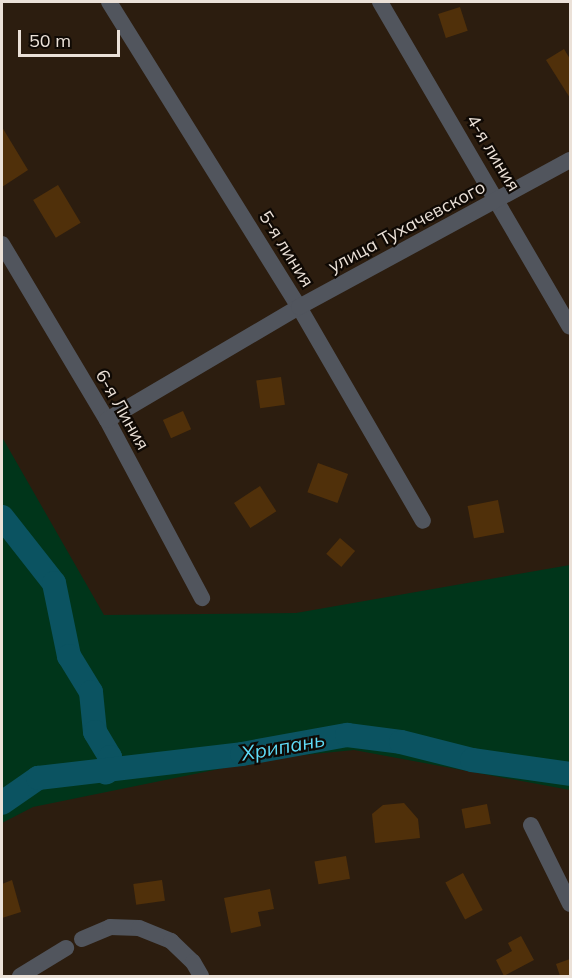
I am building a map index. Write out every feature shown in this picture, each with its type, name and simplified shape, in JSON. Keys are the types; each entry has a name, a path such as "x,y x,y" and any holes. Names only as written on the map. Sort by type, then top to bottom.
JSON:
{"street":[{"name":"5-я линия","path":"109,2 299,307 423,521"},
{"name":"4-я линия","path":"380,2 499,200 570,327"},
{"name":"улица Тухачевского","path":"107,420 299,307 570,160"},
{"name":"6-я Линия","path":"2,244 107,420 202,598"},
{"path":"531,825 570,904"},
{"path":"82,939 110,927 139,928 171,941 193,962 201,976"},
{"path":"20,976 66,948"}],"green space":[{"path":"2,437 104,615 296,613 570,565 570,790 354,750 273,758 33,807 2,823"}],"building":[{"path":"460,7 468,31 446,38 438,14"},
{"path":"564,49 570,59 570,98 546,60"},
{"path":"2,127 28,170 2,187"},
{"path":"58,185 81,223 56,238 33,200"},
{"path":"281,377 285,405 260,408 256,380"},
{"path":"183,411 191,429 171,438 163,420"},
{"path":"318,463 348,474 337,503 307,492"},
{"path":"260,486 276,511 250,528 234,503"},
{"path":"498,500 504,532 474,538 468,506"},
{"path":"340,538 355,551 341,567 326,554"},
{"path":"404,803 418,819 420,838 375,843 372,814 383,805"},
{"path":"487,804 491,824 465,829 461,809"},
{"path":"346,856 350,879 318,884 314,862"},
{"path":"463,873 483,910 465,919 445,882"},
{"path":"12,880 21,912 2,918 2,884"},
{"path":"162,880 165,901 136,905 133,884"},
{"path":"270,889 274,909 258,912 261,926 231,933 224,898"},
{"path":"521,936 534,960 504,976 496,960 512,951 508,943"},
{"path":"570,959 570,976 560,976 556,964"}],"waterway":[{"path":"2,517 54,583 69,656 91,692 95,732 110,757 106,773"},
{"name":"Хрипань","path":"2,803 38,778 242,754 347,735 401,742 472,760 570,774"}]}
